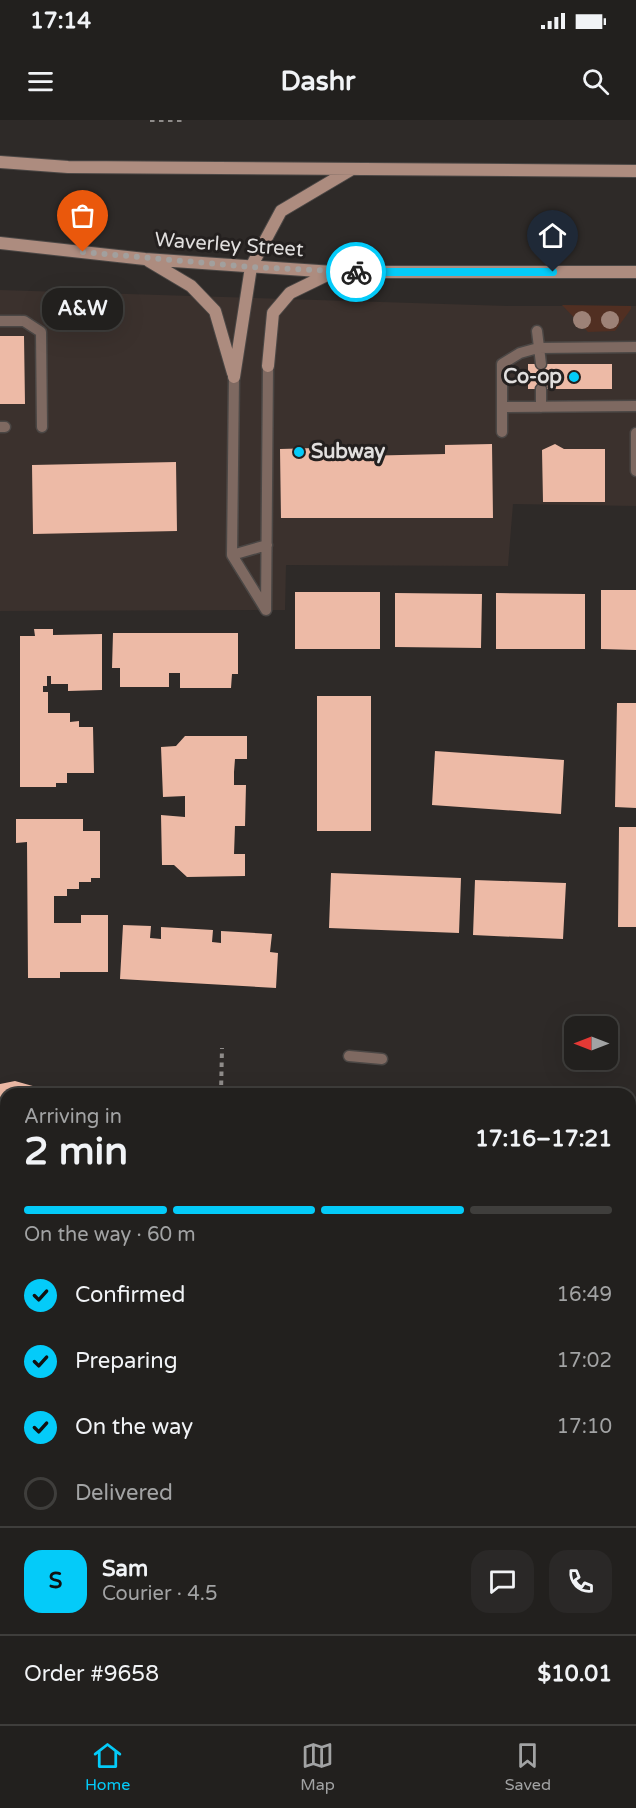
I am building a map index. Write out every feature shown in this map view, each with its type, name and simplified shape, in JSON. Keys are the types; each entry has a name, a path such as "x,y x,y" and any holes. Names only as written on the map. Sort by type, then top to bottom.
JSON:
{"main road":[{"path":"0,162 68,167 636,171"},
{"path":"234,377 251,267 281,211 355,168"},
{"name":"Waverley Street","path":"0,243 145,259 333,272 636,272"},
{"path":"145,259 191,286 215,311 234,377"},
{"path":"268,366 273,313 290,293 333,272"}],"lane":[{"path":"0,321 24,321 41,332 42,427"},
{"path":"537,331 541,364"},
{"path":"502,432 502,364 520,353 538,348 636,348"},
{"path":"234,377 232,555 266,610 268,366"},
{"path":"541,389 541,407"},
{"path":"502,407 636,406"},
{"path":"636,433 636,471"},
{"path":"232,555 267,545"},
{"path":"350,1056 382,1059"}],"path":[{"path":"150,120 184,120"},
{"path":"221,1088 222,1048"}],"shaded area":[{"path":"0,290 508,306 636,306 636,506 513,504 508,566 286,565 285,610 0,611"},
{"path":"562,305 631,306 631,309 615,331 588,332"}],"building":[{"path":"0,336 24,336 25,404 0,404"},
{"path":"528,364 612,364 612,389 528,389"},
{"path":"492,444 493,518 281,518 280,449 315,448 315,457 445,454 445,445"},
{"path":"555,444 564,449 605,449 605,502 543,502 542,450"},
{"path":"176,462 177,531 33,534 32,465"},
{"path":"601,590 636,590 636,650 601,649"},
{"path":"295,592 380,592 380,649 295,649"},
{"path":"395,593 482,594 481,648 395,647"},
{"path":"496,593 585,594 585,649 496,649"},
{"path":"34,629 53,629 53,635 102,634 102,690 68,691 68,684 51,684 51,676 47,676 47,686 43,686 43,692 48,692 48,713 70,713 70,722 79,721 79,727 93,727 94,773 67,773 67,783 56,783 56,787 20,787 20,636 35,636"},
{"path":"113,633 238,633 238,674 232,674 231,688 180,688 180,673 169,673 169,687 120,687 120,668 112,668"},
{"path":"317,696 371,696 371,831 317,831"},
{"path":"617,703 636,703 636,808 615,807"},
{"path":"185,736 247,736 247,759 235,759 234,772 234,785 246,785 245,826 235,826 234,854 245,854 245,876 187,877 174,865 162,865 161,815 185,817 185,796 163,797 161,747 176,746"},
{"path":"435,751 564,760 561,814 432,805"},
{"path":"16,819 83,819 83,831 100,831 100,878 91,878 91,882 79,882 79,889 67,889 67,896 54,896 54,923 81,923 81,915 108,915 108,972 60,972 60,978 28,978 27,842 16,843"},
{"path":"619,827 636,827 636,927 618,927"},
{"path":"331,873 461,878 459,933 329,928"},
{"path":"475,880 566,883 563,939 473,935"},
{"path":"123,925 151,926 150,938 161,939 161,927 213,930 212,942 221,943 221,931 272,934 270,952 278,953 276,988 120,979"},
{"path":"15,1081 40,1088 0,1088 0,1084"}],"way so far":[{"path":"83,252 251,267 356,272"}],"place":[{"name":"A&W","path":"83,252"},
{"name":"Co-op","path":"574,377"},
{"name":"Subway","path":"299,452"}],"route":[{"path":"356,272 553,272"}]}
